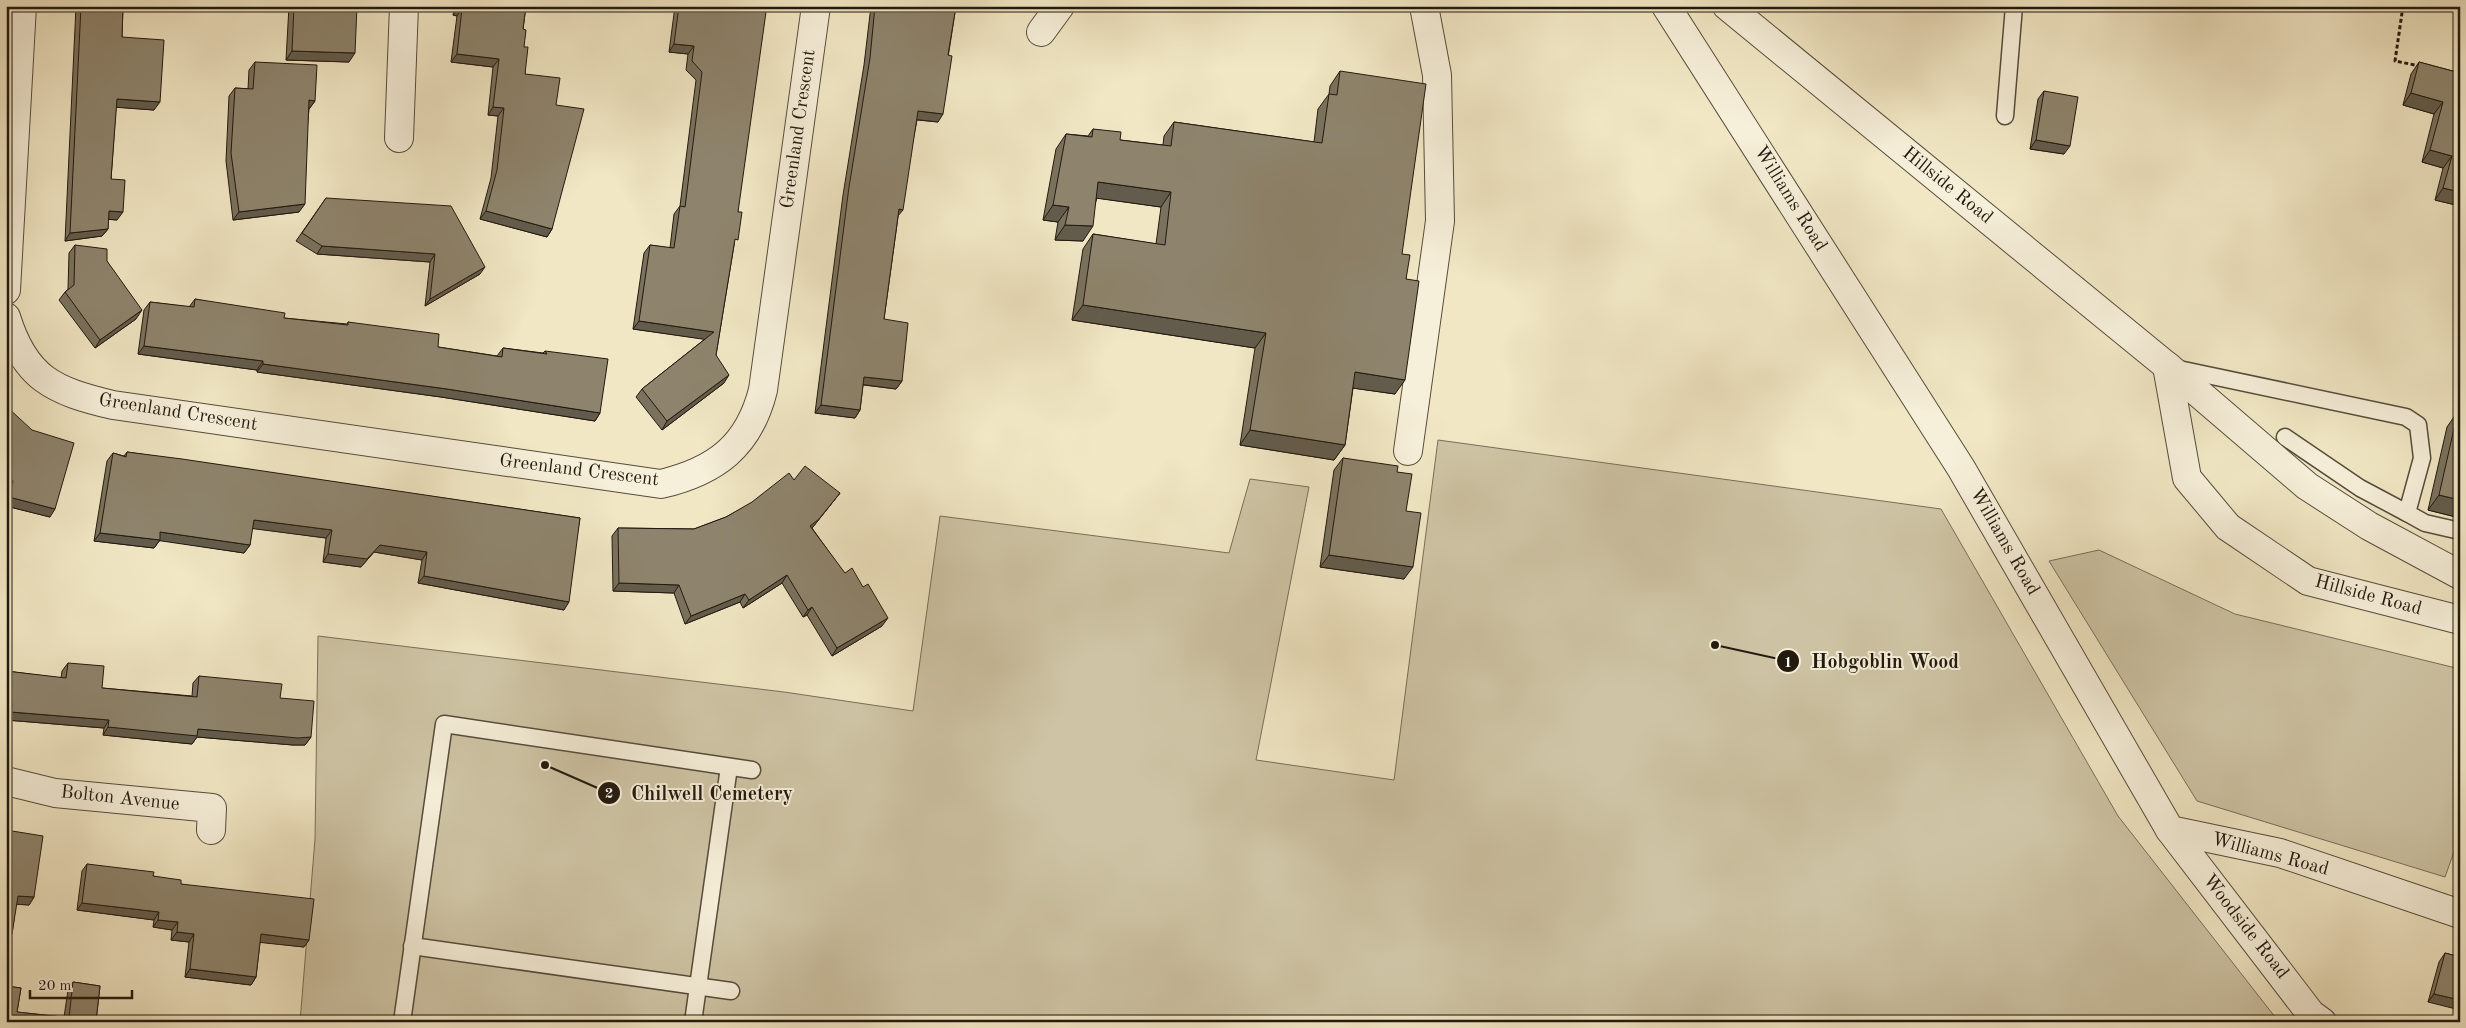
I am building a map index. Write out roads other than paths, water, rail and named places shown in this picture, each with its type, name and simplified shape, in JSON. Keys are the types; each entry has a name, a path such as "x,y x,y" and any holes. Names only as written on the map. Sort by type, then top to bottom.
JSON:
{"street":[{"path":"6,290 22,6"},
{"path":"399,138 404,6"},
{"name":"Greenland Crescent","path":"6,317 13,338 25,359 41,378 61,390 105,403 661,484 686,478 704,470 736,446 757,412 763,390 816,6"},
{"path":"1041,32 1060,6"},
{"path":"1408,451 1440,221 1437,75 1424,6"},
{"name":"Williams Road","path":"1666,6 1961,468 2170,830 2280,853 2460,914"},
{"name":"Hillside Road","path":"1727,6 2167,366 2307,486 2369,526 2460,575"},
{"name":"Hillside Road","path":"2167,366 2187,478 2228,527 2308,581 2460,620"},
{"name":"Bolton Avenue","path":"6,782 55,793 212,808 211,830"},
{"name":"Woodside Road","path":"2170,830 2312,1014 2322,1022"}],"lane":[{"path":"2005,116 2014,6"},
{"path":"2167,366 2406,417 2418,425 2422,458 2407,513"},
{"path":"2285,437 2360,488 2425,523 2460,531"},
{"path":"402,1022 444,724 752,770"},
{"path":"693,1022 730,767"},
{"path":"412,946 731,991"}],"place":[{"name":"Hobgoblin Wood","path":"1715,645"},
{"name":"Chilwell Cemetery","path":"545,765"}]}
